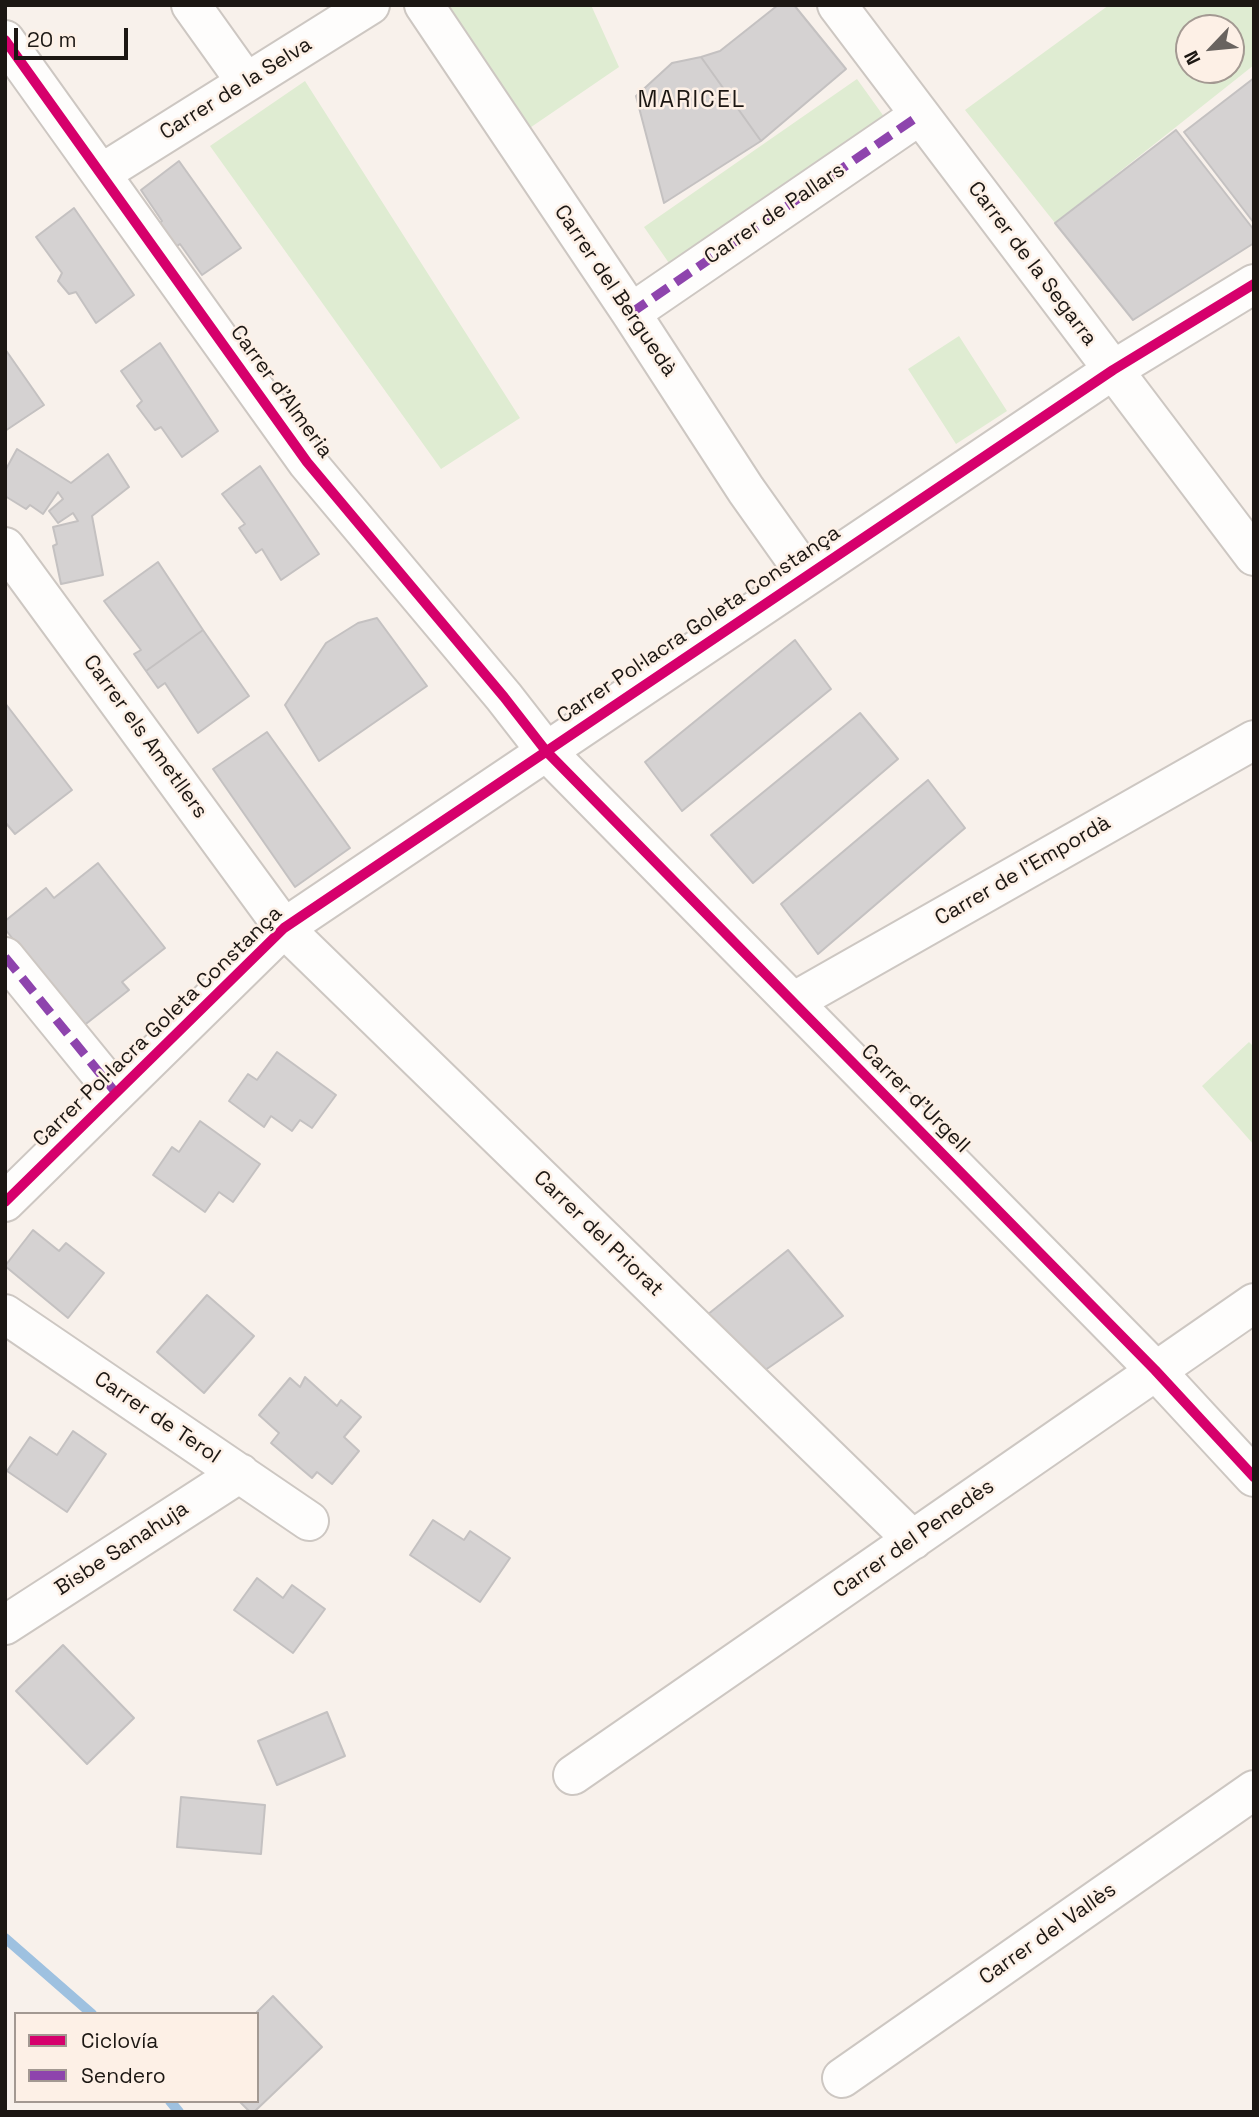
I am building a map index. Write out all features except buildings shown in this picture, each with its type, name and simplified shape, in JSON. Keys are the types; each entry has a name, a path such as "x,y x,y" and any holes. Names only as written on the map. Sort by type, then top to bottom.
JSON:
{"street":[{"path":"191,5 246,82"},
{"name":"Carrer de la Selva","path":"102,173 370,5"},
{"name":"Carrer del Berguedà","path":"424,5 746,490 807,576"},
{"name":"Carrer de la Segarra","path":"837,5 1254,556"},
{"name":"Carrer d'Almeria","path":"5,40 307,462 546,751"},
{"name":"Carrer de Pallars","path":"631,313 920,115"},
{"name":"Carrer Pol·lacra Goleta Constança","path":"5,1202 284,928 1113,370 1254,284"},
{"name":"Carrer els Ametllers","path":"5,547 284,928"},
{"name":"Carrer de l'Empordà","path":"793,1002 1254,740"},
{"name":"Carrer d'Urgell","path":"546,751 1155,1370 1254,1476"},
{"name":"Carrer del Priorat","path":"284,928 913,1541"},
{"path":"5,957 116,1093"},
{"name":"Carrer del Penedès","path":"573,1775 1254,1303"},
{"name":"Carrer de Terol","path":"5,1314 309,1521"},
{"name":"Bisbe Sanahuja","path":"5,1625 240,1474"},
{"name":"Carrer del Vallès","path":"842,2078 1254,1790"}],"green space":[{"path":"447,5 591,5 619,67 518,136"},
{"path":"1109,5 1254,5 1254,65 1245,72 1245,14 1175,14 1175,84 1230,84 1055,223 965,110"},
{"path":"857,79 895,132 680,279 644,227"},
{"path":"305,81 520,418 441,469 210,146"},
{"path":"959,336 1007,411 956,444 908,369"},
{"path":"1249,1042 1254,1047 1254,1145 1202,1086"}],"waterway":[{"path":"5,1938 90,2012"},
{"path":"172,2103 179,2112"}],"marked path":[{"path":"631,313 920,115"},
{"path":"5,957 116,1093"}],"cycle path":[{"path":"5,40 307,462 546,751 1155,1370 1254,1477"},
{"path":"5,1202 284,928 1113,370 1254,284"}],"district":[{"name":"MARICEL","path":"692,101"}]}
